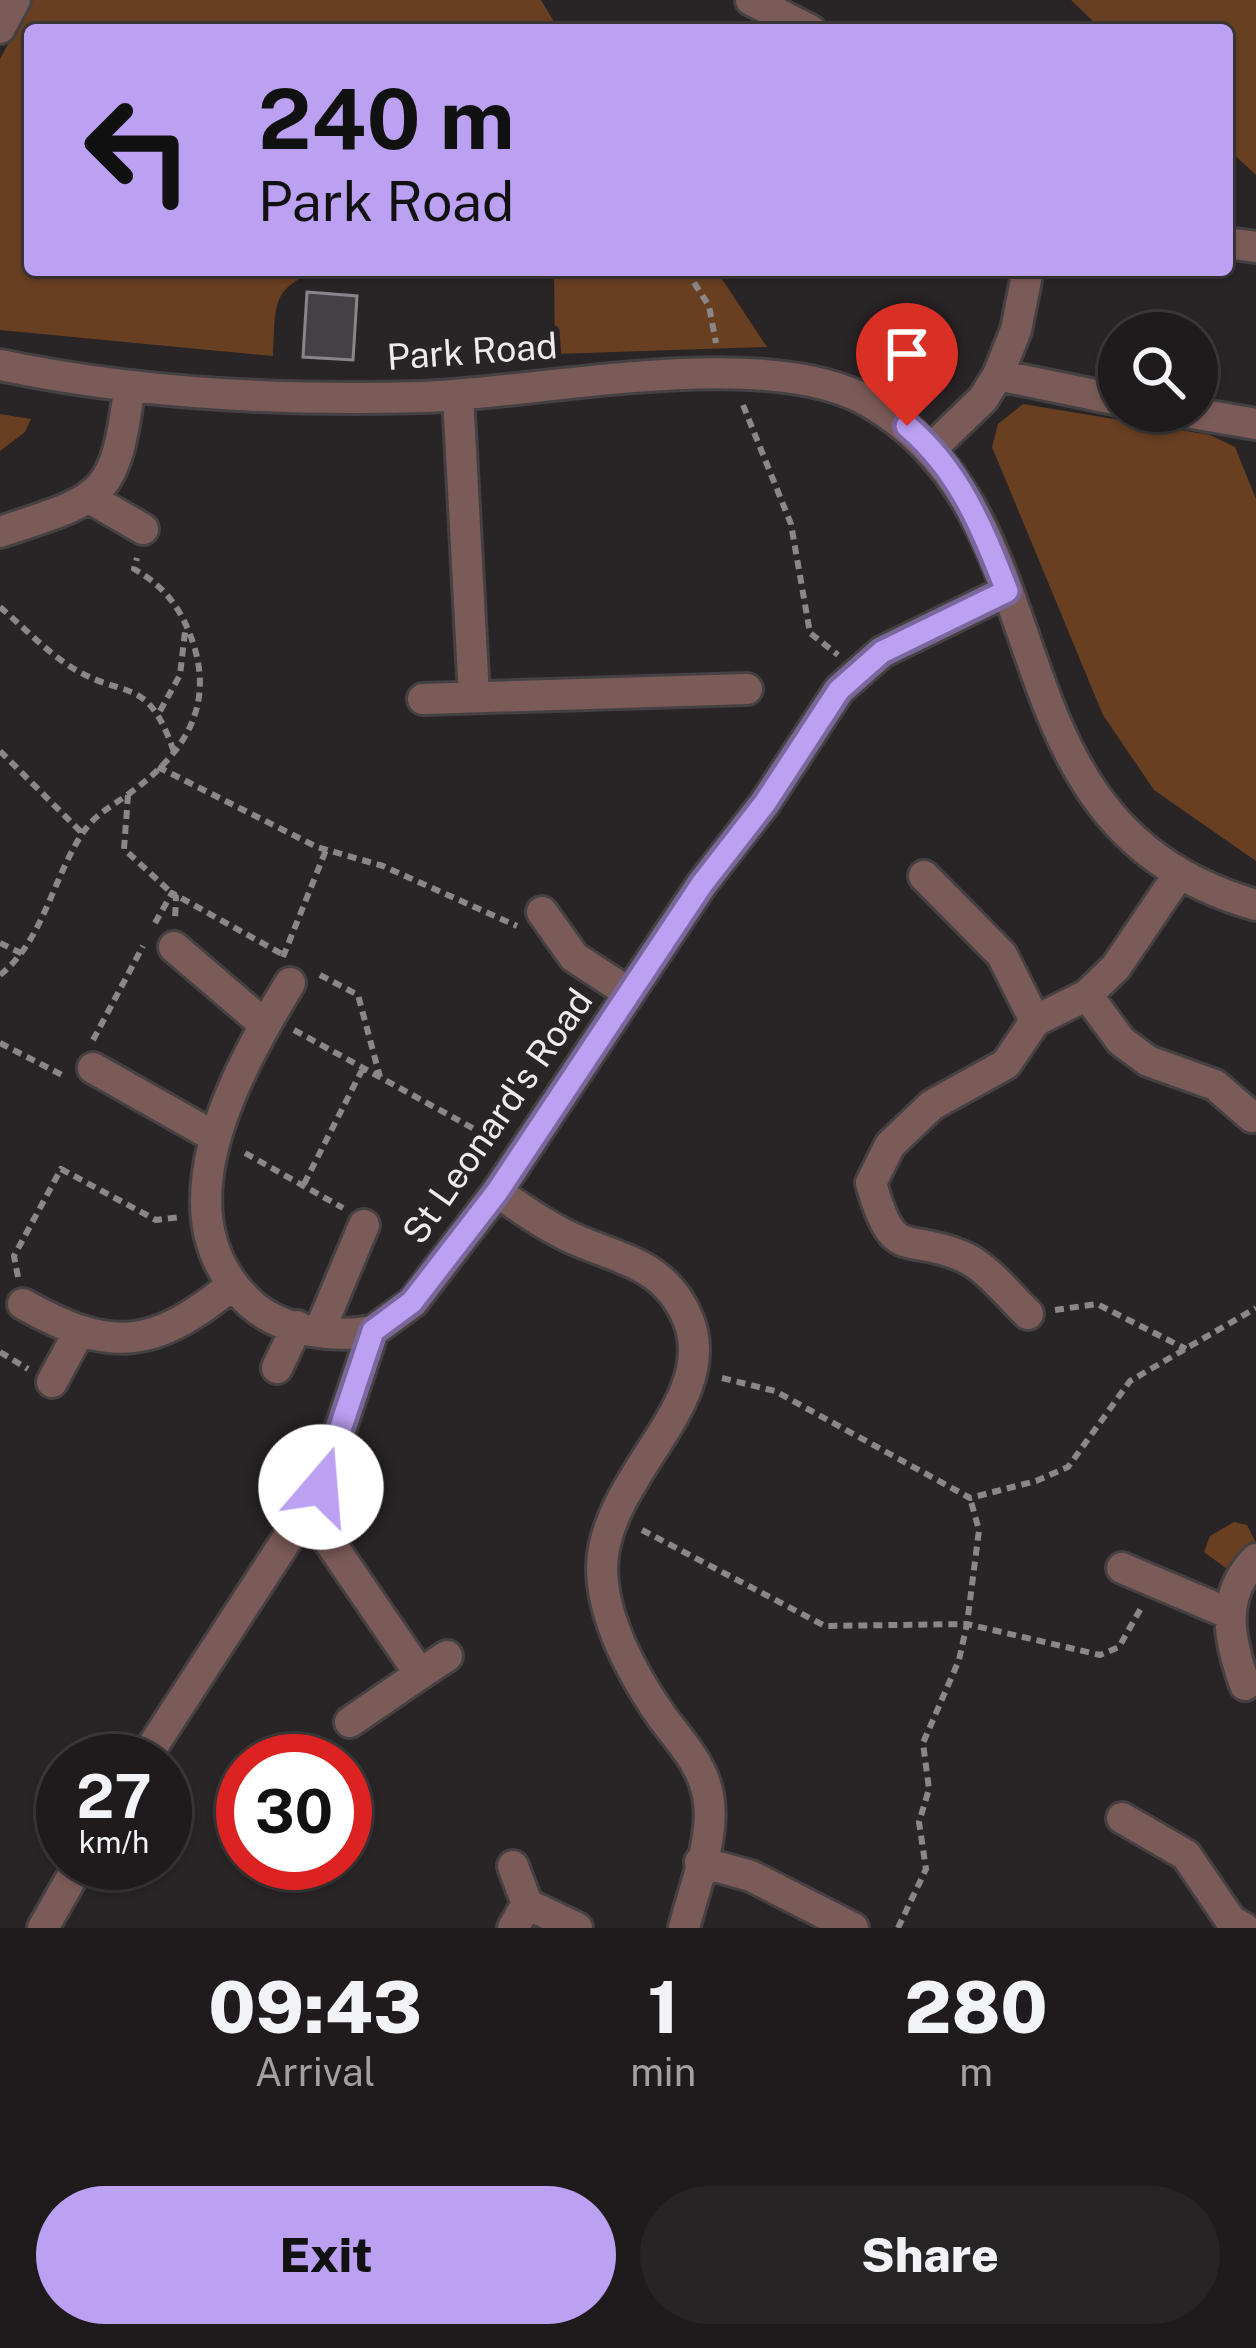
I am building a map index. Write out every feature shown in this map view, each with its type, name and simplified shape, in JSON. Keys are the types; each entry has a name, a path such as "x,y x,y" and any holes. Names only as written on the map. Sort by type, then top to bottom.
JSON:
{"street":[{"path":"0,28 14,0"},
{"path":"751,0 798,24"},
{"path":"932,448 983,399 998,375 1016,331 1027,276"},
{"name":"Park Road","path":"0,365 129,390 458,394 724,376 812,382 866,400 932,448 970,500 1056,732 1092,794 1141,846 1178,874 1256,905"},
{"path":"998,375 1098,396"},
{"path":"0,532 88,497 119,461 129,390"},
{"path":"458,394 474,696"},
{"path":"1218,418 1252,424 1256,456"},
{"path":"88,497 143,529"},
{"name":"St Leonard's Road","path":"373,1331 412,1302 497,1192 628,993 839,690 882,652 1007,591"},
{"path":"423,699 747,689"},
{"path":"1028,1314 966,1257 904,1245 882,1223 871,1183 890,1144 932,1105 1006,1064 1035,1022 1087,995 1116,968 1178,874"},
{"path":"924,876 1002,956 1035,1022"},
{"path":"542,912 563,946 628,993"},
{"path":"174,947 268,1021"},
{"path":"161,1734 321,1487 373,1331 338,1337 267,1318 231,1286 218,1267 208,1213 215,1137 268,1021 286,969"},
{"path":"1087,995 1135,1051 1215,1085 1252,1117"},
{"path":"93,1068 215,1137"},
{"path":"497,1192 559,1232 632,1259 660,1278 692,1328 695,1372 612,1514 603,1555 604,1592 645,1692 704,1780 709,1807 684,1928"},
{"path":"277,1368 308,1329 364,1225"},
{"path":"23,1304 80,1332 112,1340 154,1336 192,1317 231,1286"},
{"path":"52,1382 80,1332"},
{"path":"307,1509 420,1673"},
{"path":"1245,1685 1233,1651 1228,1612 1243,1572 1256,1558"},
{"path":"1122,1568 1228,1612"},
{"path":"350,1722 447,1656"},
{"path":"1122,1818 1186,1856 1232,1926"},
{"path":"700,1862 762,1880 854,1928"},
{"path":"513,1866 520,1916 577,1928"},
{"path":"44,1928 65,1890"}],"path":[{"path":"690,276 709,306 724,376 791,524 810,632 859,673"},
{"path":"0,975 24,956 82,833 104,806 128,795 174,753 197,719 200,663 186,619 159,583 134,569 143,529"},
{"path":"0,607 67,664 147,700 160,711 174,753"},
{"path":"160,711 180,676 186,619"},
{"path":"0,751 82,833"},
{"path":"158,767 326,850 383,866 563,946"},
{"path":"128,795 124,849 176,897 174,947"},
{"path":"286,969 326,850"},
{"path":"172,893 286,969 358,995 380,1077"},
{"path":"0,1043 72,1080 93,1068 85,1054 172,893"},
{"path":"0,943 23,954"},
{"path":"268,1021 520,1154"},
{"path":"304,1184 363,1068"},
{"path":"215,1137 304,1184 364,1225"},
{"path":"23,1304 14,1256 61,1169 156,1220 208,1213"},
{"path":"1028,1314 1097,1304 1186,1349"},
{"path":"695,1372 775,1390 970,1498 1036,1481 1068,1467 1130,1381 1256,1308"},
{"path":"898,1928 926,1869 920,1822 929,1789 923,1743 959,1660 967,1624 979,1530 970,1498"},
{"path":"612,1514 825,1626 967,1624 1100,1655 1120,1647 1156,1585"}],"shaded area":[{"path":"32,0 541,0 555,24 24,24 24,276 305,276 279,300 273,356 0,330 0,59"},
{"path":"1071,0 1256,0 1256,175 1233,154 1233,24 1096,24"},
{"path":"554,276 720,276 767,347 555,354"},
{"path":"1023,404 1098,416 1098,432 1192,432 1235,447 1256,499 1256,861 1154,790 1103,715 992,447 998,424"},
{"path":"0,414 31,419 25,432 0,451"},
{"path":"1234,1522 1247,1525 1256,1543 1227,1569 1204,1552 1210,1536"}],"building":[{"path":"307,292 357,296 353,360 303,357"}],"route":[{"path":"321,1487 373,1331 412,1302 497,1192 702,884 765,803 839,690 882,652 1007,591 970,500 932,448 907,426"}]}
